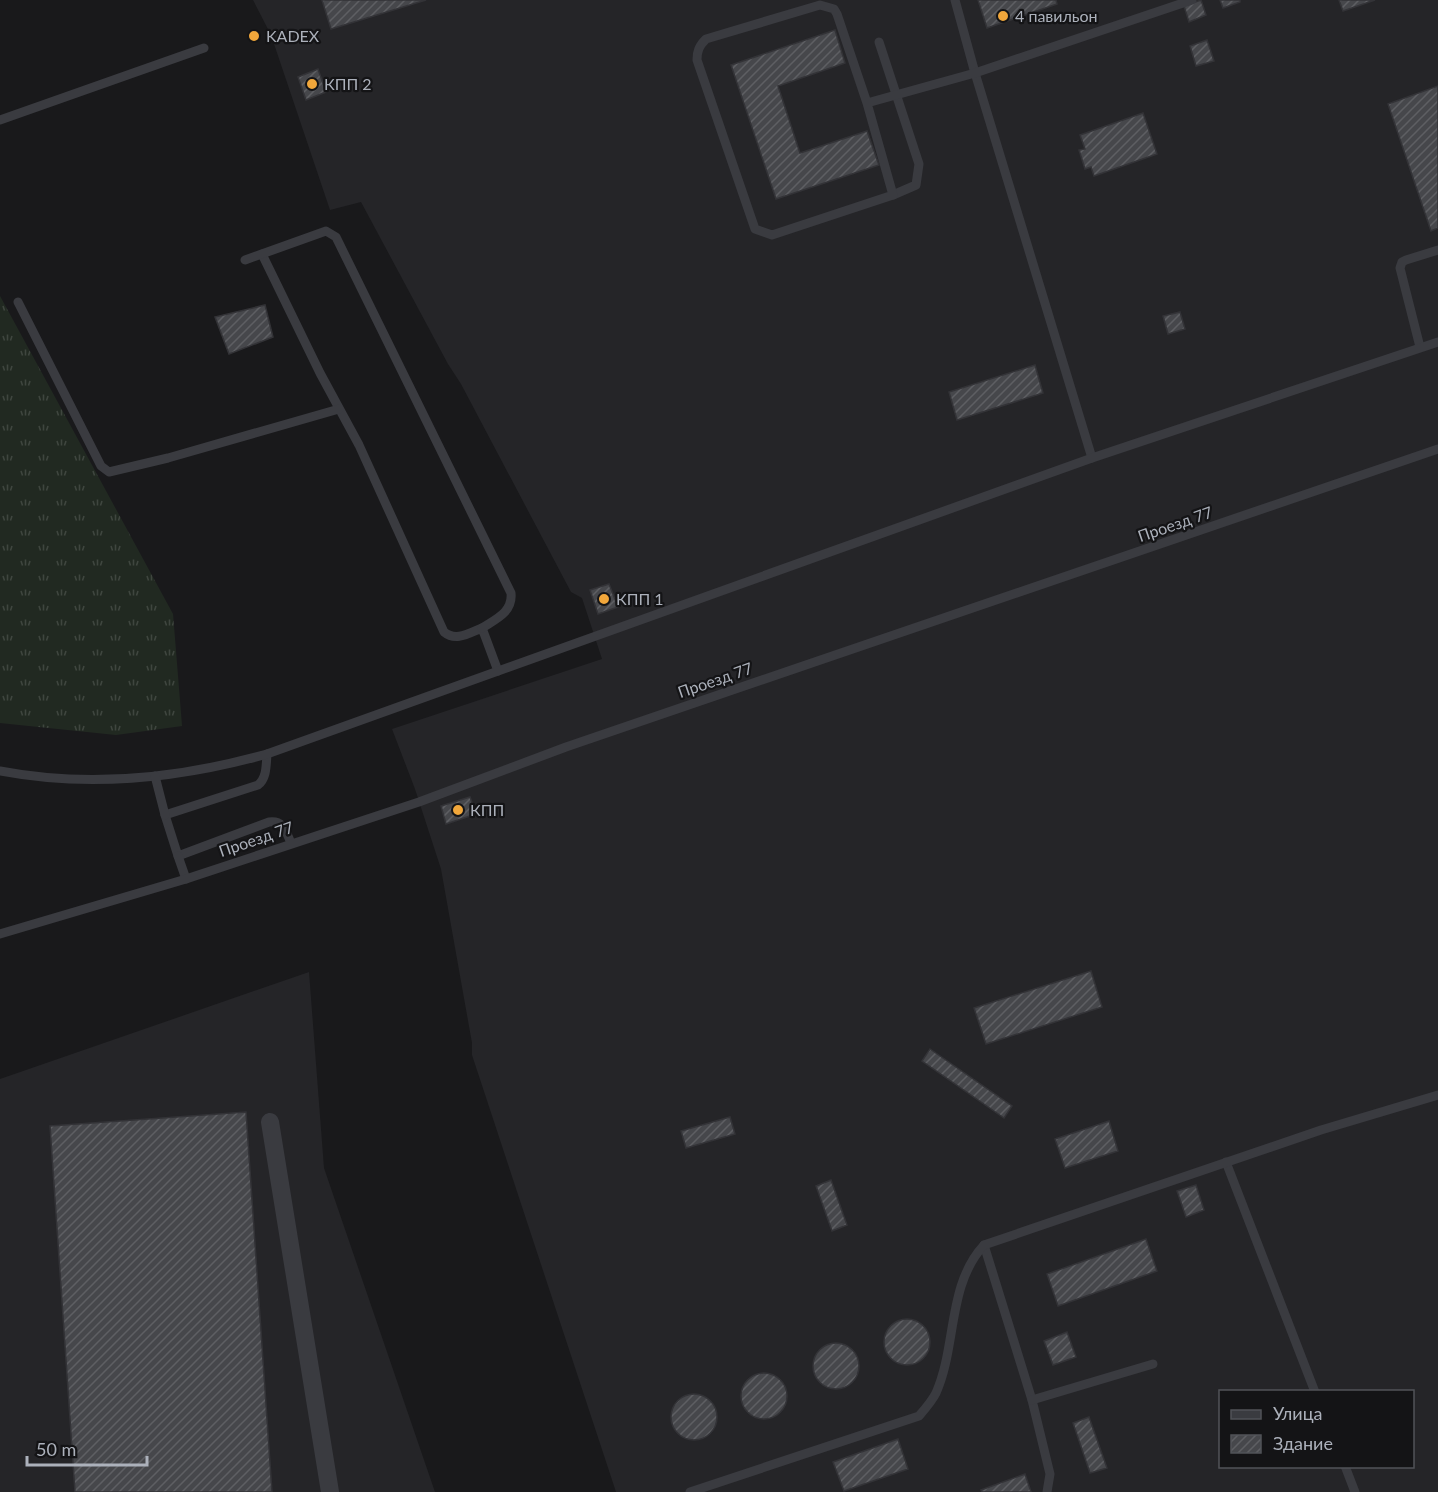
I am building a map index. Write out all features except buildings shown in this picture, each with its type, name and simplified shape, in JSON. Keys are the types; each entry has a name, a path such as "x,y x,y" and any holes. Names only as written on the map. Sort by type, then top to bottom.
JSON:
{"street":[{"path":"270,1122 330,1492"}],"lane":[{"path":"955,0 1092,458"},
{"path":"867,103 975,73 1192,0"},
{"path":"879,42 919,164 916,185 893,195 772,235 755,229 697,60 697,52 706,39 820,5 827,6 837,14 867,103 893,195"},
{"path":"0,120 204,48"},
{"path":"245,260 326,231 339,242 511,593 512,600 504,614 482,628 458,637 444,632 359,445 302,337 262,254"},
{"path":"1420,347 1400,268 1406,260 1438,250"},
{"path":"18,302 101,466 109,472 168,458 339,409"},
{"path":"0,771 67,779 118,779 155,776 234,763 267,754 1092,458 1438,342"},
{"name":"Проезд 77","path":"0,933 186,879 419,802 566,747 1438,449"},
{"path":"482,628 498,671"},
{"path":"165,815 258,785 262,782 266,770 267,754"},
{"path":"155,776 186,879"},
{"path":"178,856 275,821 284,827 291,843"},
{"path":"690,1492 718,1488 919,1416 935,1395 943,1372 963,1278 974,1256 984,1245 1321,1130 1438,1095"},
{"path":"1226,1162 1315,1390"},
{"path":"984,1245 1032,1400 1050,1473 1047,1492"},
{"path":"1032,1400 1153,1364"},
{"path":"1345,1468 1355,1492"}],"shaded area":[{"path":"253,0 1438,0 1438,1492 616,1492 472,1055 472,1043 441,869 415,789 392,729 602,659 582,598 571,592 361,202 330,210 271,35"},
{"path":"309,972 324,1168 435,1492 0,1492 0,1079"}],"green space":[{"path":"0,296 173,614 182,726 116,735 0,723"}],"place":[{"name":"4 павильон","path":"1003,16"},
{"name":"KADEX","path":"254,36"},
{"name":"КПП 2","path":"312,84"},
{"name":"КПП 1","path":"604,599"},
{"name":"КПП","path":"458,810"}]}
